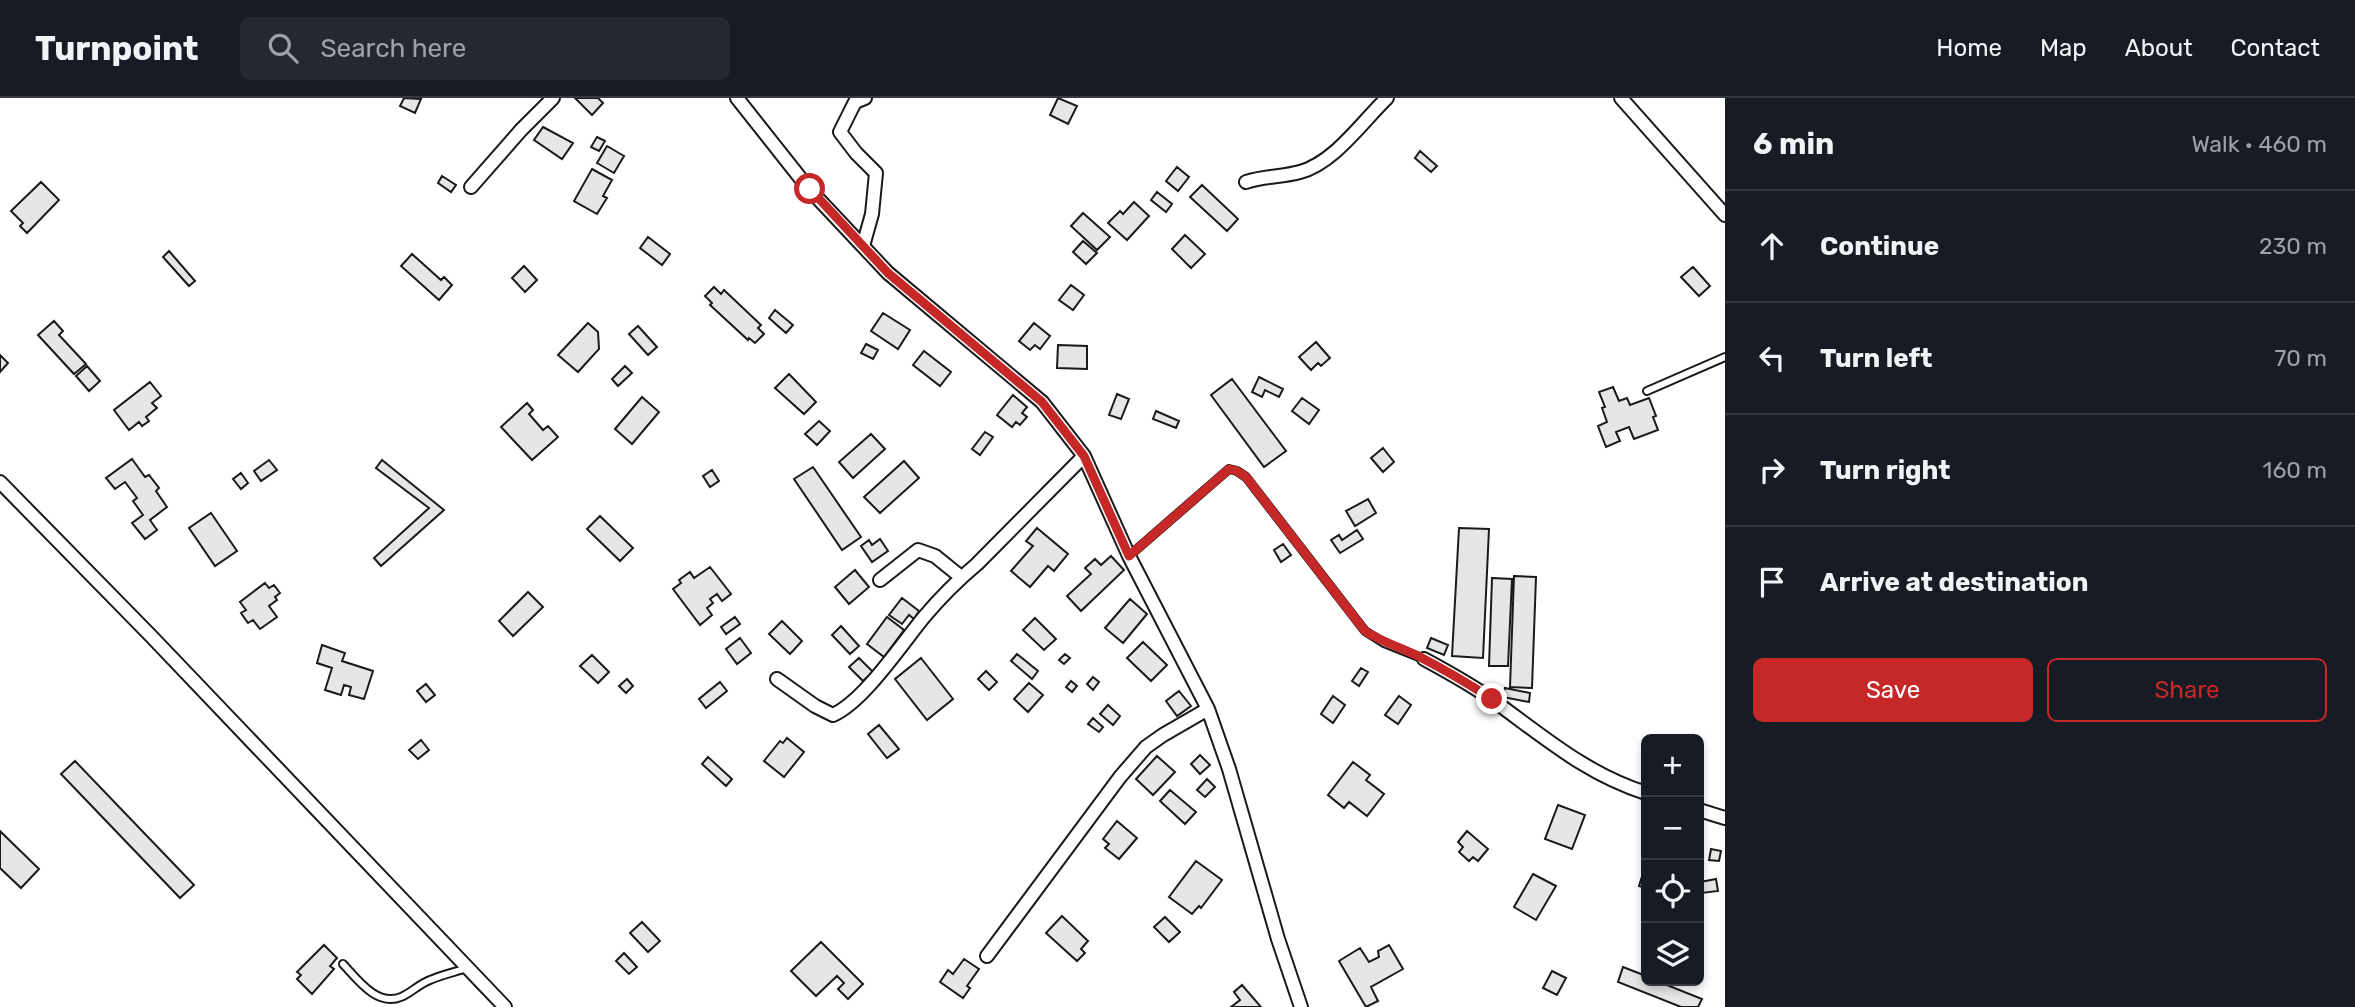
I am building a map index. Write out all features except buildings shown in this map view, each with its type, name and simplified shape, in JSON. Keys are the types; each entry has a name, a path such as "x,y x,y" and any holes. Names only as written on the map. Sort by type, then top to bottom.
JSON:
{"street":[{"path":"471,187 553,98"},
{"path":"737,98 810,189 888,273 1042,402 1084,456 1129,556 1208,709 1229,769 1278,939 1301,1007"},
{"path":"863,246 872,214 876,173 840,132 855,102 865,98"},
{"path":"1246,182 1260,177 1301,172 1321,162 1343,145 1387,98"},
{"path":"1621,98 1725,215"},
{"path":"777,679 833,715 846,710 883,669 926,614 1084,456"},
{"path":"0,482 505,1007"},
{"path":"880,580 918,550 935,556 961,577"},
{"path":"1424,659 1492,699 1577,762 1641,791"},
{"path":"987,956 1120,777 1146,747 1208,709"},
{"path":"1704,812 1725,818"}],"lane":[{"path":"1647,391 1725,357"},
{"path":"1129,556 1229,469 1237,471 1246,477 1365,631 1384,643 1424,659"},
{"path":"343,964 370,992 383,999 401,998 432,979 467,968"}],"route":[{"path":"810,189 888,273 1042,402 1084,456 1129,556 1229,469 1237,471 1246,477 1365,631 1384,643 1417,655 1453,674 1492,699"}]}
